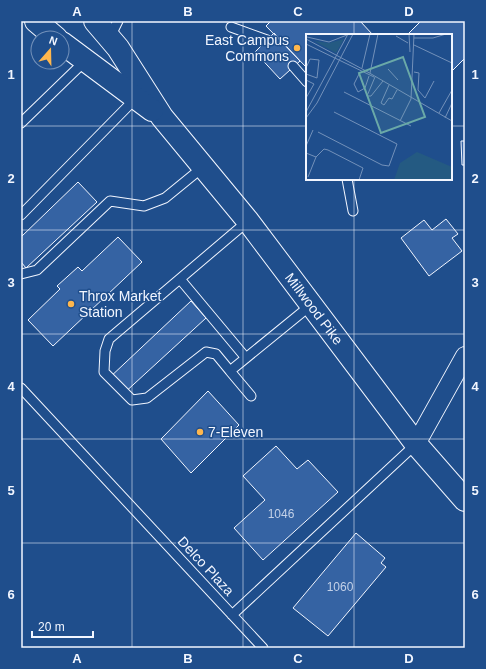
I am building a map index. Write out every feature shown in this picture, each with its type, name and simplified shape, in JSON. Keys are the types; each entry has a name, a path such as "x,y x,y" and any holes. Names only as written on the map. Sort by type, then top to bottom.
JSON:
{"highway":[{"path":"36,21 47,30"},
{"name":"Millwood Pike","path":"95,21 114,30 162,118 248,221 416,444 465,500"},
{"name":"Millwood Pike","path":"70,49 162,118"}],"street":[{"path":"416,444 465,356"}],"lane":[{"path":"231,27 267,40"},
{"path":"21,123 85,61"},
{"path":"293,66 306,81"},
{"path":"21,216 136,98"},
{"path":"21,274 37,270 110,201 144,206 165,198 203,167"},
{"path":"347,180 353,211"},
{"path":"248,221 110,339 105,351 104,372 132,400 147,398 206,352 216,354 251,396"},
{"path":"180,279 246,358"},
{"path":"230,371 311,305"},
{"name":"Delco Plaza","path":"21,388 232,615 416,444"},
{"path":"232,615 263,648"}],"building":[{"name":"East Campus Commons","path":"271,21 360,21 372,34 306,34 306,67 266,26"},
{"path":"421,21 465,21 465,58 452,71 452,34 409,33"},
{"path":"274,33 300,61 280,79 255,52"},
{"path":"461,141 465,141 465,165 462,165"},
{"path":"78,182 97,202 26,268 21,262 21,237"},
{"path":"446,219 458,234 452,238 462,251 429,276 401,238 424,220 432,230"},
{"name":"Throx Market Station","path":"118,237 142,262 53,346 28,320 60,289 57,286 78,267 82,271"},
{"path":"191,301 206,318 122,395 108,379"},
{"name":"7-Eleven","path":"208,391 239,425 191,473 161,439"},
{"path":"276,446 297,469 308,460 338,492 263,560 234,528 265,500 243,476"},
{"path":"356,533 385,558 381,563 386,567 328,636 293,608"}],"place":[{"name":"East Campus Commons","path":"297,48"},
{"name":"Throx Market Station","path":"71,304"},
{"name":"7-Eleven","path":"200,432"}]}
